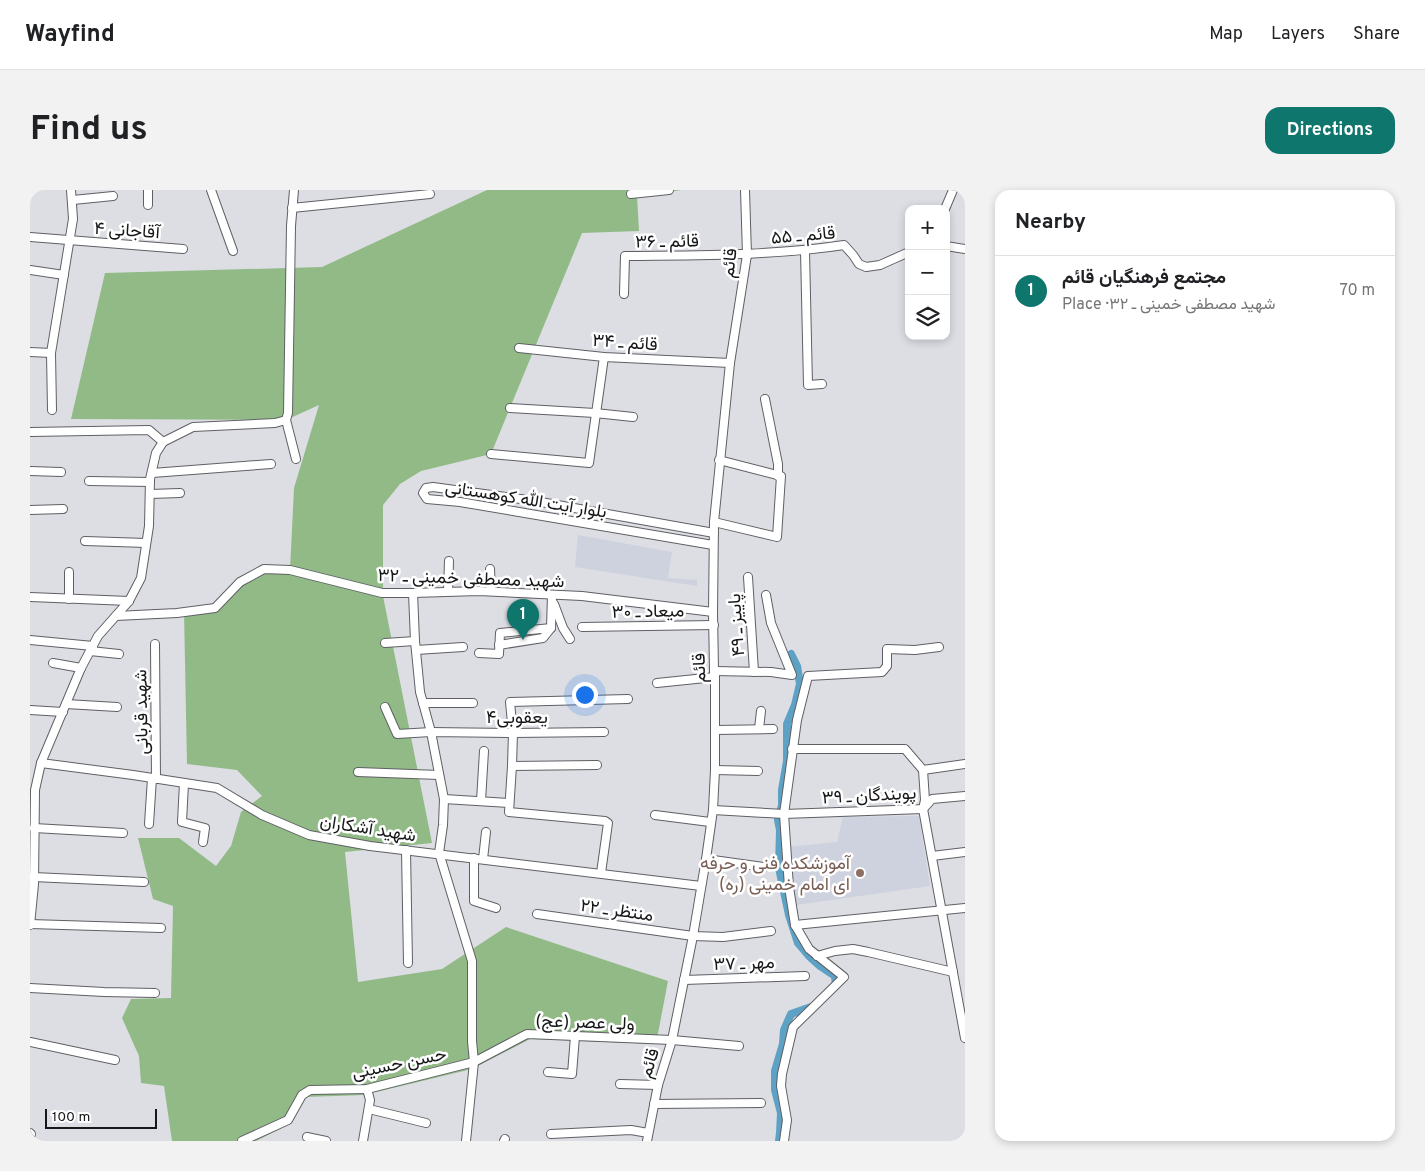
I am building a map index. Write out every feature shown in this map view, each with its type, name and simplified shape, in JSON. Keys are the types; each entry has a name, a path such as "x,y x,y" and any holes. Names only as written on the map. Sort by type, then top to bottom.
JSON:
{"street":[{"path":"52,410 52,353 73,220 71,190"},
{"path":"148,190 148,205"},
{"path":"211,190 233,251"},
{"path":"294,190 290,226 288,413 286,420 296,459"},
{"path":"631,194 669,190"},
{"name":"قائم","path":"648,1137 658,1085 672,1040 693,936 712,810 715,770 714,522 730,363 747,254 745,190"},
{"path":"947,205 953,190"},
{"path":"292,208 430,194"},
{"path":"72,200 113,196"},
{"name":"آقاجانی ۴","path":"30,237 183,249"},
{"name":"قائم ـ ۵۵","path":"747,254 805,251 844,245 859,264 866,267 880,266 905,254"},
{"path":"950,246 965,248"},
{"path":"805,251 808,384 822,384"},
{"name":"قائم ـ ۳۶","path":"624,294 624,256 747,254"},
{"path":"30,270 64,275"},
{"name":"قائم ـ ۳۴","path":"519,348 604,357 730,363"},
{"path":"30,352 52,353"},
{"path":"491,454 589,462 604,357"},
{"path":"766,399 778,464 778,476"},
{"path":"510,408 595,412 633,417"},
{"path":"161,928 30,924 34,828 33,790 41,763 81,668 98,636 129,601 142,578 149,526 150,482 156,453 163,442 193,427 275,423 286,420"},
{"path":"30,432 149,430 163,442"},
{"path":"714,522 776,537 781,476 719,460"},
{"path":"152,473 271,464"},
{"path":"30,471 61,472"},
{"path":"89,481 150,482"},
{"name":"بلوار آیت الله کوهستانی","path":"713,545 460,502 427,499 423,493 426,488 433,487 535,501 714,533"},
{"path":"150,494 180,493"},
{"path":"30,510 63,510"},
{"path":"85,541 146,543"},
{"path":"448,591 451,563"},
{"name":"شهید مصطفی خمینی ـ ۳۲","path":"116,616 177,613 215,608 240,582 264,569 290,570 382,592 490,591 582,596 713,612"},
{"path":"490,569 490,591"},
{"path":"69,572 69,599"},
{"name":"پاییز ـ ۴۹","path":"748,577 754,672"},
{"path":"413,593 420,692 431,732 444,798 439,853 472,961 472,1041 474,1062 466,1141"},
{"name":"پاییز ـ ۴۹","path":"657,683 714,674 771,672 792,675 771,623 766,594"},
{"path":"499,645 543,638 551,628 552,595"},
{"path":"552,595 555,610 570,639"},
{"path":"30,598 129,601"},
{"name":"میعاد ـ ۳۰","path":"582,627 714,625"},
{"path":"479,653 499,654 500,633 551,628"},
{"path":"30,640 92,648 119,654"},
{"path":"385,643 416,646 463,646"},
{"name":"شهید قربانی","path":"149,824 154,778 155,644"},
{"path":"784,1141 787,1120 781,1080 793,1027 844,977 809,949 796,925 789,887 784,814 797,720 808,676 882,672 887,666 887,649 915,650 939,647"},
{"path":"53,663 81,668"},
{"path":"601,873 608,823 604,821 509,812 513,733 510,702 628,699"},
{"path":"423,702 473,703"},
{"path":"66,704 117,707"},
{"name":"یعقوبی۴","path":"385,707 397,734 431,732 604,732"},
{"path":"30,710 63,712"},
{"path":"759,730 761,711"},
{"path":"715,730 773,729"},
{"path":"792,749 905,749 923,770 925,800 923,809 965,1038"},
{"path":"481,801 484,752"},
{"name":"شهید آشکاران","path":"41,763 217,788 262,815 309,834 370,846 701,886"},
{"path":"923,770 965,764"},
{"path":"512,766 597,765"},
{"path":"715,770 758,771"},
{"path":"358,772 439,775"},
{"path":"184,783 182,822 205,828 203,842"},
{"name":"پویندگان ـ ۳۹","path":"712,810 784,814 923,809 932,799 965,796"},
{"path":"444,798 510,803"},
{"path":"655,816 710,822"},
{"path":"34,828 123,833"},
{"path":"483,859 486,832"},
{"path":"406,850 408,963"},
{"path":"932,856 965,852"},
{"path":"474,858 474,901 496,908"},
{"path":"706,859 764,867"},
{"path":"32,882 144,882"},
{"path":"796,925 965,908"},
{"name":"منتظر ـ ۲۲","path":"537,914 693,936 723,937 771,931"},
{"path":"817,956 834,951 853,949 953,972"},
{"name":"مهر ـ ۳۷","path":"684,980 805,976"},
{"path":"30,988 155,993"},
{"name":"ولی عصر (عج)","path":"474,1062 527,1034 672,1040 739,1046"},
{"path":"548,1072 572,1074 575,1036"},
{"path":"30,1042 115,1060"},
{"name":"حسن حسینی","path":"242,1141 288,1120 302,1095 310,1090 367,1089 474,1062"},
{"path":"620,1084 658,1085"},
{"path":"363,1141 370,1100 367,1089"},
{"path":"654,1104 761,1102"},
{"path":"368,1109 426,1123"},
{"path":"551,1134 632,1130 648,1137"},
{"path":"307,1138 326,1141"}],"shaded area":[{"path":"578,535 672,552 668,578 697,580 697,586 575,567"},
{"name":"آموزشکده فنی و حرفه ای امام خمینی (ره)","path":"919,816 930,886 796,905 787,847 837,842 843,817"}],"green space":[{"path":"487,190 682,190 637,196 639,231 582,233 491,454 421,471 400,484 383,505 383,596 432,843 345,852 358,982 442,969 506,927 668,981 656,1044 530,1039 472,1069 364,1095 305,1097 290,1124 256,1141 172,1141 164,1086 141,1083 139,1056 122,1018 131,999 171,998 173,906 153,899 138,838 179,838 216,866 231,846 241,812 262,796 237,770 187,764 184,611 215,608 236,585 264,569 290,570 294,488 319,405 286,420 71,419 105,273 322,267"}],"waterway":[{"path":"791,654 797,666 800,684 795,705 787,724 787,761 782,790 782,805 778,820 780,830 779,868 789,915 798,943 820,966 835,976 836,986 833,988"},
{"path":"779,1141 781,1113 775,1090 775,1071 783,1044 784,1030 791,1014 814,1006"}],"place":[{"name":"مجتمع فرهنگیان قائم","path":"523,640"},
{"name":"آموزشکده فنی و حرفه ای امام خمینی (ره)","path":"860,873"}]}
